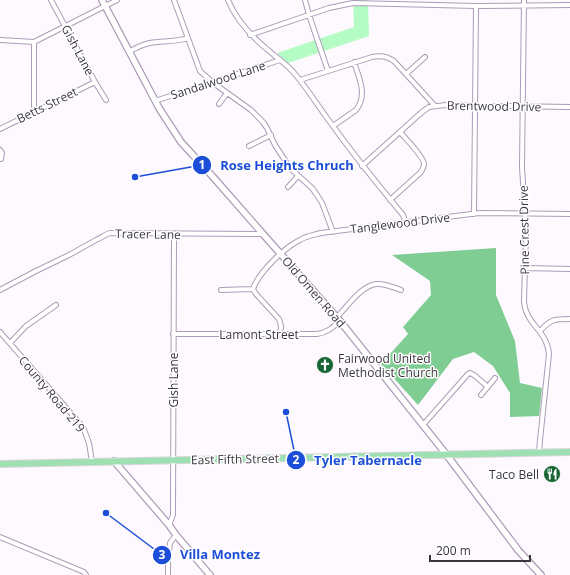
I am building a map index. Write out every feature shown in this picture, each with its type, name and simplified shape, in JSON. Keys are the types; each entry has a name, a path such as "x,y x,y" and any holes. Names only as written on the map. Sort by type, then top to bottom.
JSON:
{"main road":[{"name":"East Fifth Street","path":"0,464 570,452"}],"street":[{"name":"Gish Lane","path":"52,0 106,100"},
{"name":"Old Omen Road","path":"102,0 155,101 182,142 339,319 446,454 518,550 541,575"},
{"path":"0,40 34,42 117,0"},
{"path":"174,0 200,71 257,116 265,125 275,145 290,168 312,188 317,195 334,232"},
{"path":"228,0 250,34 280,60 287,64 300,80 362,166 403,215 406,223"},
{"path":"306,0 309,15 328,71"},
{"name":"Pine Crest Drive","path":"524,0 522,167 526,214 525,306 532,323 540,331 548,345 549,356 539,452"},
{"path":"250,34 334,7 353,3 476,6 570,5"},
{"path":"474,214 476,6"},
{"path":"130,51 149,43 183,40 188,38"},
{"path":"34,42 34,112"},
{"name":"Brentwood Drive","path":"300,80 354,62 378,56 389,57 435,106 570,107"},
{"path":"406,74 425,57"},
{"name":"Sandalwood Lane","path":"155,101 280,60"},
{"path":"333,126 356,110 362,97 361,84 354,62"},
{"name":"Betts Street","path":"0,129 95,82"},
{"path":"219,104 227,93"},
{"path":"362,166 422,112 435,106"},
{"path":"390,200 424,168 421,157 400,132"},
{"path":"249,146 271,135"},
{"path":"0,150 2,154 1,159"},
{"path":"288,187 298,176"},
{"name":"Tanglewood Drive","path":"253,289 261,274 281,253 299,240 309,236 474,214 570,214"},
{"name":"Tracer Lane","path":"0,290 110,233 263,234"},
{"name":"Gish Lane","path":"169,525 173,515 174,234"},
{"path":"525,268 570,269"},
{"name":"Lamont Street","path":"173,334 323,334 327,332 367,287 375,284 382,284 401,290"},
{"path":"221,290 253,289 279,319 281,326 280,335"},
{"path":"10,343 26,326 56,305"},
{"path":"540,331 551,321 570,319"},
{"name":"County Road 219","path":"0,332 83,427 89,443 92,462"},
{"path":"422,425 468,374 470,373 474,375 488,387"},
{"path":"481,395 495,378"},
{"path":"114,462 210,575"},
{"path":"168,575 170,543 176,535"},
{"path":"0,537 84,572 86,575"}],"green space":[{"path":"353,0 368,0 369,36 288,63 277,53 354,27"},
{"path":"496,248 496,295 515,341 520,383 542,388 539,416 510,417 510,393 493,366 474,352 453,359 418,405 381,364 408,334 403,327 431,295 430,281 392,255"}],"place":[{"name":"Rose Heights Chruch","path":"135,177"},
{"name":"Fairwood United Methodist Church","path":"325,365"},
{"name":"Tyler Tabernacle","path":"286,412"},
{"name":"Taco Bell","path":"552,474"},
{"name":"Villa Montez","path":"106,513"}]}
